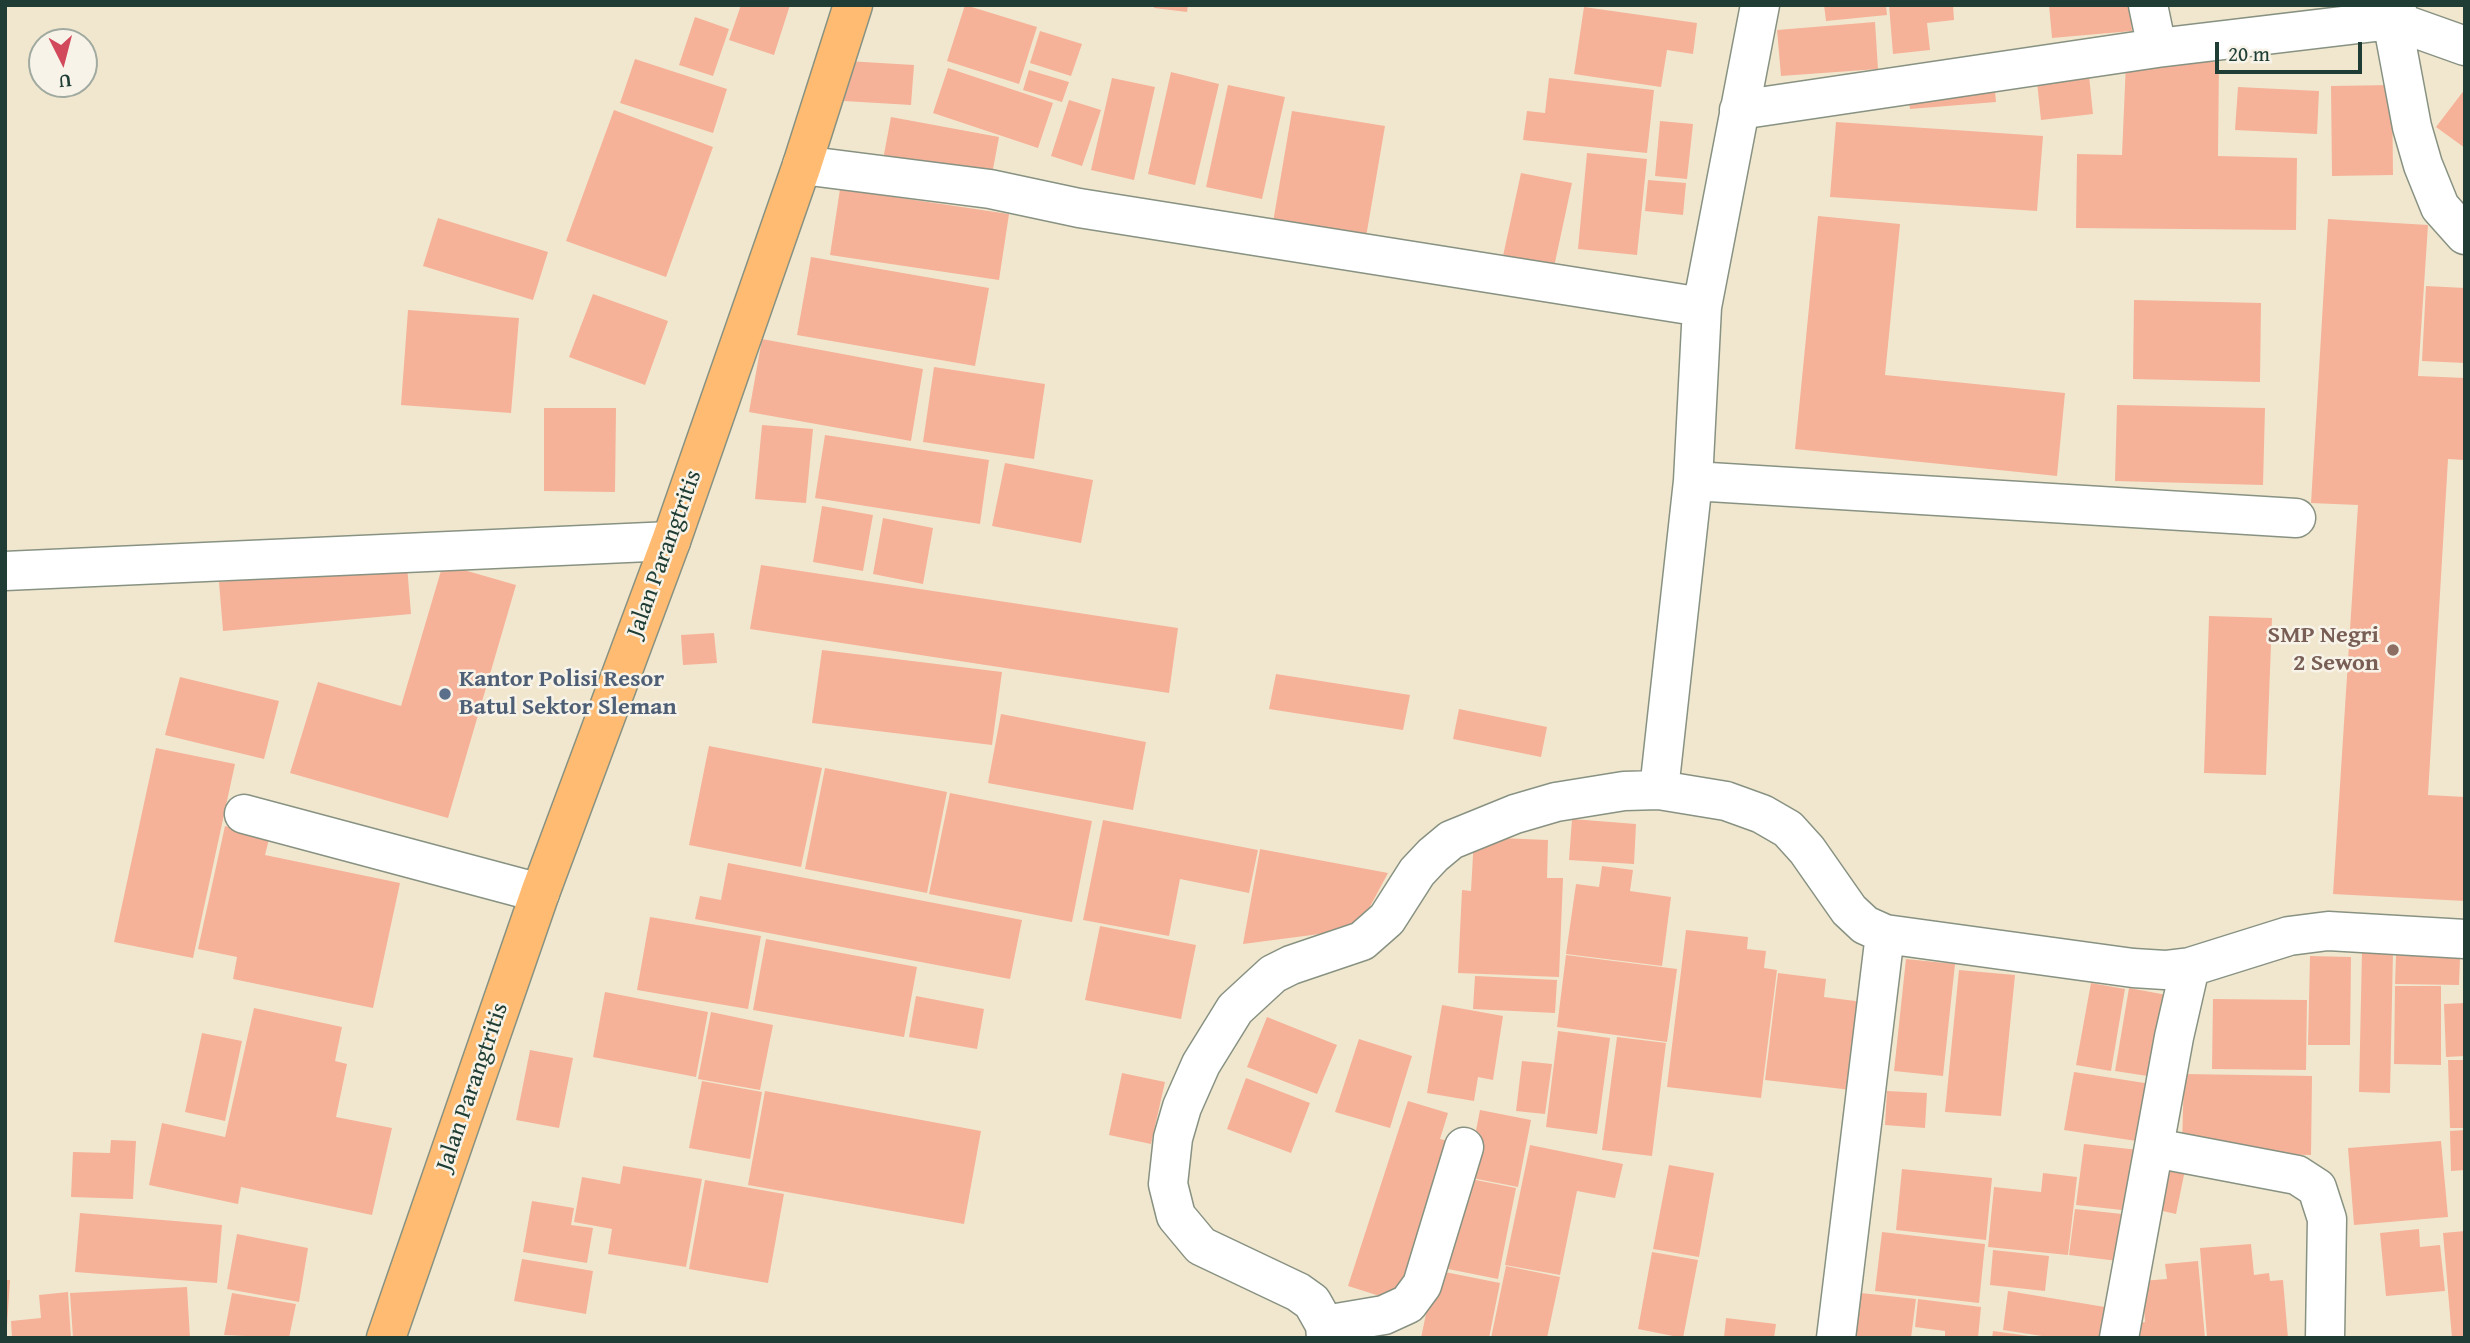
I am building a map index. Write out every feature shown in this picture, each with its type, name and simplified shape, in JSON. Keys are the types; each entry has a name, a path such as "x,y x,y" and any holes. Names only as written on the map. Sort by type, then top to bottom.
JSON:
{"main road":[{"name":"Jalan Parangtritis","path":"386,1338 540,893 670,541 802,165 853,5"}],"street":[{"path":"1659,790 1693,481 1702,307 1760,5"},
{"path":"2148,5 2157,48"},
{"path":"1739,110 2395,13 2465,46"},
{"path":"2395,13 2423,165 2440,207 2465,235"},
{"path":"802,165 990,189 1079,208 1702,307"},
{"path":"1693,481 2295,518"},
{"path":"5,571 670,541"},
{"path":"1464,1147 1422,1285 1408,1304 1384,1315 1326,1331 1312,1302 1298,1292 1200,1246 1176,1216 1168,1184 1173,1138 1182,1107 1218,1033 1235,1009 1273,974 1290,965 1362,942 1376,932 1418,872 1451,840 1514,814 1556,802 1624,791 1659,790 1726,801 1762,814 1788,829 1807,850 1849,910 1865,925 1885,934 2165,970 2190,967 2289,936 2328,931 2465,939"},
{"path":"244,814 540,893"},
{"path":"1836,1338 1885,934"},
{"path":"2119,1338 2174,1037 2190,967"},
{"path":"2155,1148 2297,1175 2317,1188 2327,1219 2325,1338"}],"building":[{"path":"741,5 790,5 774,55 729,40"},
{"path":"965,5 1037,27 1019,84 947,61"},
{"path":"1154,5 1188,5 1187,12 1154,8"},
{"path":"1824,5 1886,5 1887,15 1826,21"},
{"path":"1889,5 1953,5 1954,20 1927,23 1930,50 1893,54"},
{"path":"2049,5 2130,5 2132,31 2052,38"},
{"path":"1584,7 1697,23 1693,54 1667,50 1661,87 1574,74"},
{"path":"695,17 729,29 713,76 679,65"},
{"path":"1875,22 1878,69 1781,76 1777,30"},
{"path":"1040,31 1082,44 1071,76 1030,63"},
{"path":"635,59 727,89 713,133 620,103"},
{"path":"847,61 914,65 911,105 844,101"},
{"path":"2126,62 2219,62 2218,156 2297,158 2296,230 2076,228 2077,154 2122,155"},
{"path":"2088,66 2093,114 2041,120 2036,72"},
{"path":"948,68 1053,103 1038,148 933,113"},
{"path":"1029,70 1069,82 1062,102 1023,90"},
{"path":"1171,72 1219,84 1195,185 1148,174"},
{"path":"1112,78 1155,87 1134,180 1091,170"},
{"path":"1549,78 1654,90 1647,153 1523,140 1527,111 1545,113"},
{"path":"1994,80 1996,102 1910,109 1907,85"},
{"path":"1228,85 1285,97 1262,199 1206,187"},
{"path":"2392,85 2393,175 2332,176 2331,86"},
{"path":"2238,87 2319,91 2317,134 2235,130"},
{"path":"2465,89 2465,148 2436,127"},
{"path":"1069,100 1101,110 1082,166 1051,156"},
{"path":"614,110 713,147 666,277 566,241"},
{"path":"1292,111 1385,126 1365,243 1272,228"},
{"path":"891,117 999,137 990,185 882,165"},
{"path":"1660,121 1693,124 1687,179 1655,176"},
{"path":"1836,122 2043,136 2037,211 1830,197"},
{"path":"1587,153 1647,159 1637,255 1578,249"},
{"path":"1521,173 1572,183 1554,267 1503,256"},
{"path":"1648,180 1686,183 1683,215 1645,211"},
{"path":"840,189 1009,214 999,280 830,255"},
{"path":"1818,216 1900,224 1885,375 2065,393 2057,476 1795,449"},
{"path":"438,218 548,252 533,300 423,266"},
{"name":"SMP Negri 2 Sewon","path":"2328,219 2428,225 2418,376 2465,378 2465,460 2448,459 2428,795 2465,797 2465,901 2333,894 2358,505 2311,503"},
{"path":"811,257 989,288 975,366 797,335"},
{"path":"2426,286 2465,288 2465,363 2422,361"},
{"path":"593,294 668,321 645,385 569,357"},
{"path":"2134,300 2261,303 2260,382 2133,379"},
{"path":"408,310 519,318 511,413 401,405"},
{"path":"762,339 923,369 911,441 749,412"},
{"path":"934,367 1045,384 1034,459 923,442"},
{"path":"2117,405 2265,408 2263,485 2115,481"},
{"path":"544,408 616,408 615,492 544,491"},
{"path":"762,425 813,429 806,503 755,499"},
{"path":"825,435 989,460 980,524 815,498"},
{"path":"1005,463 1093,480 1081,543 992,526"},
{"path":"822,506 873,515 863,571 813,562"},
{"path":"883,518 933,528 923,584 873,574"},
{"name":"Kantor Polisi Resor Batul Sektor Sleman","path":"443,564 516,585 448,818 290,773 318,682 401,706"},
{"path":"407,565 411,614 223,631 219,582"},
{"path":"761,565 1178,628 1169,693 750,629"},
{"path":"2209,616 2272,618 2266,775 2204,773"},
{"path":"714,633 717,663 683,665 681,635"},
{"path":"822,650 1002,672 992,745 812,723"},
{"path":"1276,674 1410,695 1403,730 1269,709"},
{"path":"180,677 279,701 264,759 165,735"},
{"path":"1459,709 1547,727 1541,757 1453,739"},
{"path":"1001,714 1146,742 1133,810 988,783"},
{"path":"709,746 822,768 801,867 689,845"},
{"path":"156,748 235,764 193,958 114,942"},
{"path":"825,768 947,792 927,893 805,869"},
{"path":"950,793 1092,821 1072,922 929,894"},
{"path":"1572,819 1636,824 1634,864 1569,860"},
{"path":"1103,820 1258,850 1249,893 1180,879 1169,936 1083,920"},
{"path":"225,826 270,835 265,855 400,883 373,1008 233,979 237,957 198,949"},
{"path":"1474,837 1548,840 1547,878 1563,878 1559,977 1458,973 1462,890 1471,891"},
{"path":"1260,849 1388,873 1358,929 1243,944"},
{"path":"728,863 1022,920 1010,979 695,919 700,896 721,900"},
{"path":"1602,866 1633,870 1630,891 1671,897 1662,966 1566,954 1576,884 1599,887"},
{"path":"650,917 761,936 748,1009 637,990"},
{"path":"1100,926 1196,945 1181,1019 1085,1000"},
{"path":"1686,930 1748,937 1747,949 1766,951 1764,968 1777,970 1761,1098 1667,1087"},
{"path":"766,939 917,967 904,1037 753,1010"},
{"path":"2362,950 2393,951 2390,1093 2359,1092"},
{"path":"1566,955 1677,969 1667,1042 1557,1027"},
{"path":"2396,955 2460,957 2459,985 2395,984"},
{"path":"2310,956 2351,957 2350,1045 2308,1045"},
{"path":"1906,959 1955,964 1943,1076 1894,1071"},
{"path":"1959,970 2015,975 2001,1116 1945,1112"},
{"path":"1778,973 1826,979 1824,997 1871,1003 1860,1091 1765,1080"},
{"path":"1475,976 1557,980 1555,1013 1473,1009"},
{"path":"2091,983 2125,989 2111,1071 2076,1065"},
{"path":"2395,986 2441,986 2441,1065 2394,1064"},
{"path":"2129,988 2167,995 2154,1077 2115,1071"},
{"path":"605,992 708,1012 696,1077 593,1057"},
{"path":"916,996 984,1009 977,1049 909,1037"},
{"path":"2213,999 2307,1000 2306,1070 2212,1069"},
{"path":"2465,1003 2465,1056 2446,1057 2444,1004"},
{"path":"1442,1005 1503,1016 1493,1080 1478,1077 1474,1101 1427,1093"},
{"path":"254,1008 342,1027 335,1061 347,1064 336,1117 392,1128 372,1215 241,1187 238,1204 149,1185 162,1123 225,1137"},
{"path":"711,1012 773,1025 760,1090 698,1079"},
{"path":"1267,1017 1337,1045 1317,1094 1247,1067"},
{"path":"1558,1031 1610,1038 1597,1134 1546,1127"},
{"path":"202,1033 242,1041 225,1121 185,1112"},
{"path":"1617,1037 1666,1043 1652,1156 1602,1150"},
{"path":"1359,1039 1412,1056 1390,1128 1335,1112"},
{"path":"530,1050 573,1058 559,1128 516,1120"},
{"path":"2448,1060 2465,1060 2465,1128 2450,1128"},
{"path":"1522,1061 1552,1064 1545,1114 1516,1111"},
{"path":"2074,1072 2151,1084 2143,1142 2064,1130"},
{"path":"1122,1073 1165,1082 1151,1144 1109,1135"},
{"path":"2184,1074 2312,1076 2311,1155 2220,1153 2182,1146"},
{"path":"1246,1078 1310,1103 1291,1153 1227,1129"},
{"path":"702,1081 762,1092 750,1159 689,1148"},
{"path":"765,1091 981,1131 964,1224 748,1185"},
{"path":"1887,1091 1927,1093 1925,1128 1885,1125"},
{"path":"1408,1101 1448,1113 1440,1139 1457,1143 1405,1304 1348,1286"},
{"path":"1480,1110 1531,1120 1518,1187 1467,1177"},
{"path":"2465,1130 2465,1170 2451,1171 2450,1131"},
{"path":"111,1140 136,1141 133,1199 71,1197 73,1152 110,1153"},
{"path":"2441,1141 2448,1217 2354,1225 2348,1148"},
{"path":"2084,1144 2139,1150 2131,1211 2076,1205"},
{"path":"1530,1145 1623,1164 1615,1198 1577,1191 1560,1275 1505,1265"},
{"path":"1669,1165 1714,1173 1699,1257 1653,1249"},
{"path":"2157,1165 2185,1170 2176,1214 2149,1208"},
{"path":"623,1166 702,1179 686,1267 608,1254 612,1229 574,1222 582,1177 620,1184"},
{"path":"1902,1169 1992,1178 1986,1240 1896,1230"},
{"path":"2043,1173 2077,1177 2068,1255 1988,1247 1994,1187 2041,1192"},
{"path":"1466,1178 1516,1188 1498,1279 1448,1269"},
{"path":"705,1180 784,1194 768,1283 689,1269"},
{"path":"532,1201 574,1208 571,1225 593,1228 587,1263 523,1252"},
{"path":"2075,1209 2132,1215 2126,1262 2069,1255"},
{"path":"80,1213 222,1225 217,1283 75,1272"},
{"path":"2419,1229 2420,1247 2440,1245 2445,1291 2386,1296 2380,1233"},
{"path":"2465,1231 2465,1338 2452,1338 2443,1233"},
{"path":"1882,1232 1985,1244 1979,1303 1875,1291"},
{"path":"237,1234 308,1248 299,1302 227,1289"},
{"path":"2251,1244 2254,1275 2269,1273 2270,1281 2283,1280 2288,1338 2207,1338 2200,1248"},
{"path":"1993,1250 2049,1256 2045,1291 1990,1285"},
{"path":"1652,1252 1698,1260 1683,1338 1638,1329"},
{"path":"522,1259 593,1271 586,1314 514,1301"},
{"path":"2198,1261 2205,1338 2132,1338 2131,1324 2145,1322 2142,1281 2167,1279 2165,1264"},
{"path":"1506,1266 1560,1277 1547,1338 1491,1338"},
{"path":"1435,1270 1500,1283 1489,1338 1421,1338"},
{"path":"5,1280 10,1280 7,1325 5,1325"},
{"path":"187,1287 190,1338 73,1338 70,1293"},
{"path":"2008,1291 2117,1309 2112,1338 2055,1338 2003,1330"},
{"path":"68,1292 71,1338 12,1338 11,1321 41,1318 39,1295"},
{"path":"232,1293 296,1304 289,1338 224,1335"},
{"path":"1861,1293 1916,1299 1911,1338 1856,1338"},
{"path":"1918,1299 1981,1307 1978,1338 1945,1338 1945,1331 1915,1327"},
{"path":"1726,1318 1776,1324 1774,1338 1724,1338"},
{"path":"1993,1331 2029,1336 1992,1338"}],"place":[{"name":"SMP Negri 2 Sewon","path":"2393,650"},
{"name":"Kantor Polisi Resor Batul Sektor Sleman","path":"445,694"}]}
